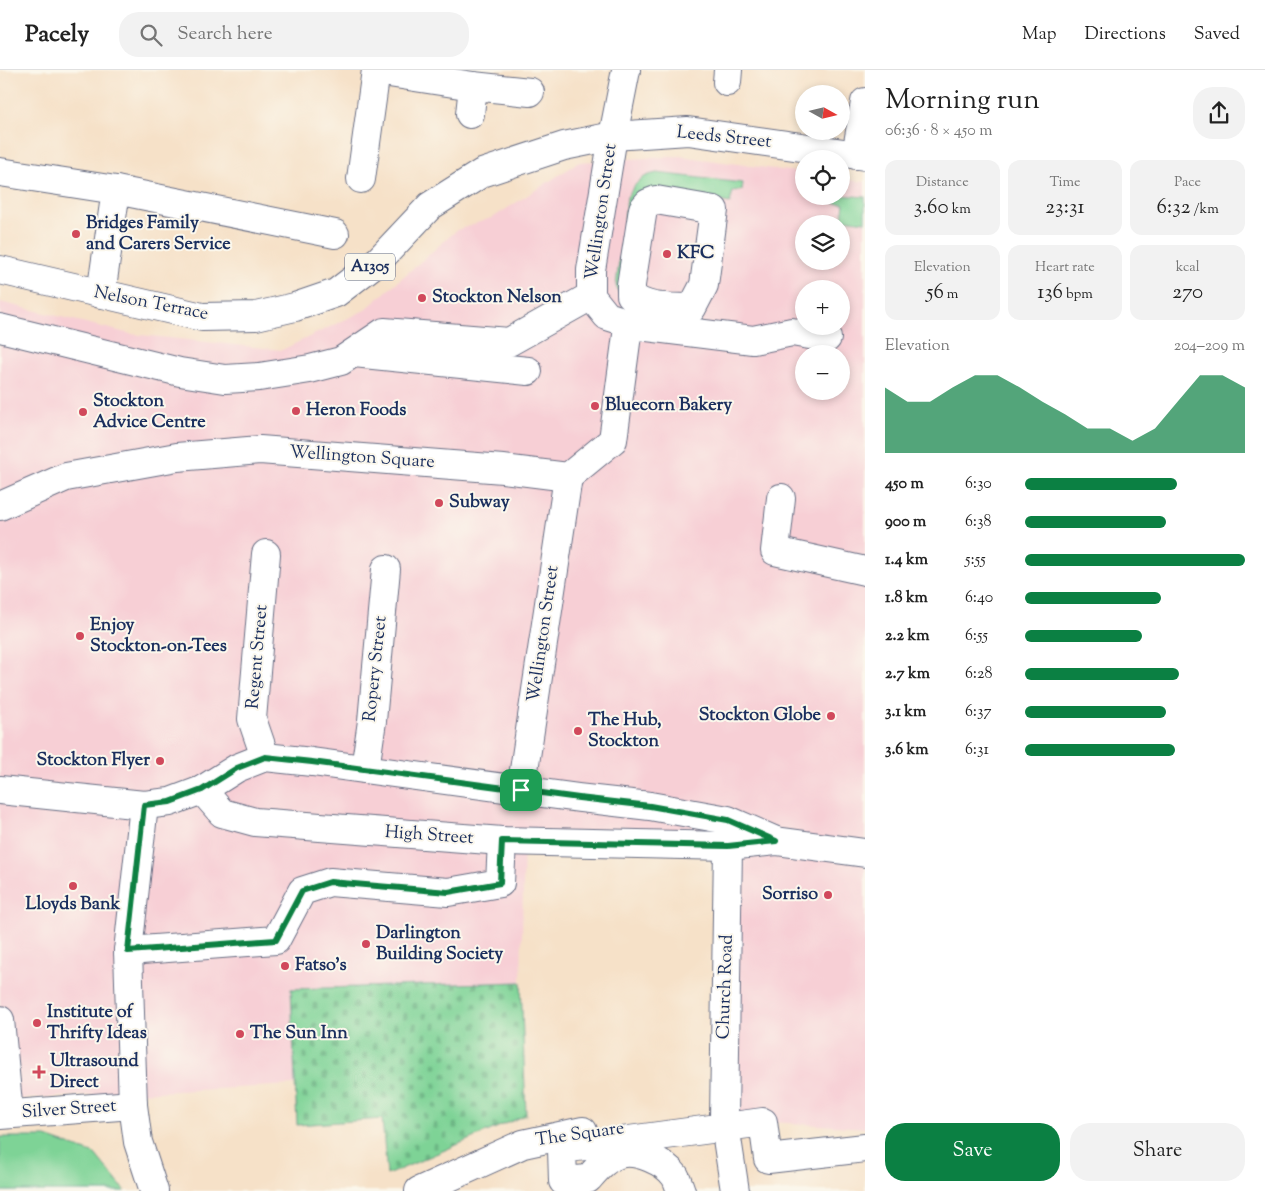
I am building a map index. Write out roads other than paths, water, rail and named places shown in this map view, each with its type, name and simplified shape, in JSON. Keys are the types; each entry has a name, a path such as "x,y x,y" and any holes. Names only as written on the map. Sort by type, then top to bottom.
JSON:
{"street":[{"name":"Wellington Street","path":"626,70 613,136 592,270 591,296 607,316 633,330 753,340 792,332 828,338"},
{"path":"361,179 376,71 474,86 516,84"},
{"path":"470,114 474,86"},
{"path":"860,156 865,102"},
{"name":"Leeds Street","path":"613,136 688,131 860,156"},
{"name":"Nelson Terrace","path":"0,270 202,316 256,316 295,307 336,293 379,260 430,206 482,174 564,146 613,136"},
{"path":"0,172 116,190 335,234"},
{"path":"101,294 116,190"},
{"path":"0,328 180,372 225,378 259,377 310,369 341,361 384,332 509,342 591,296"},
{"path":"568,477 613,440 633,330"},
{"path":"354,353 528,371"},
{"name":"Wellington Square","path":"0,506 66,477 177,456 260,450 503,469 568,477"},
{"name":"Wellington Street","path":"521,790 568,477"},
{"path":"781,498 776,551 865,571"},
{"name":"Regent Street","path":"265,757 252,719 266,554"},
{"name":"Ropery Street","path":"365,770 372,721 386,569"},
{"name":"High Street","path":"0,790 144,805 170,802 202,790 237,768 265,757 650,806 728,820 776,841"},
{"path":"0,790 0,796"},
{"name":"High Street","path":"202,790 222,813 255,822 502,841 728,846 776,841 865,853"},
{"name":"High Street","path":"579,798 728,846"},
{"path":"144,805 128,951 133,1105 138,1142 154,1191"},
{"path":"128,951 276,940 302,891 330,882 448,892 500,883 502,841"},
{"name":"Church Road","path":"728,846 724,1123 735,1191"},
{"name":"Silver Street","path":"0,1020 5,1114 133,1105"},
{"path":"681,1191 675,1177 661,1162 640,1154 620,1154 600,1164 588,1178 563,1182 562,1149 724,1123 763,1122 768,1159 865,1148"},
{"name":"The Square","path":"419,1191 464,1181 523,1144 574,1132 724,1123"}],"place":[{"name":"Bridges Family and Carers Service","path":"76,234"},
{"name":"KFC","path":"667,254"},
{"name":"Stockton Nelson","path":"422,298"},
{"name":"Bluecorn Bakery","path":"595,406"},
{"name":"Heron Foods","path":"296,411"},
{"name":"Stockton Advice Centre","path":"83,412"},
{"name":"Subway","path":"439,503"},
{"name":"Enjoy Stockton-on-Tees","path":"80,636"},
{"name":"Stockton Globe","path":"831,716"},
{"name":"The Hub, Stockton","path":"578,731"},
{"name":"Stockton Flyer","path":"160,761"},
{"name":"Lloyds Bank","path":"73,886"},
{"name":"Sorriso","path":"828,895"},
{"name":"Darlington Building Society","path":"366,944"},
{"name":"Fatso's","path":"285,966"},
{"name":"Institute of Thrifty Ideas","path":"37,1023"},
{"name":"The Sun Inn","path":"240,1034"},
{"name":"Ultrasound Direct","path":"39,1072"}]}
